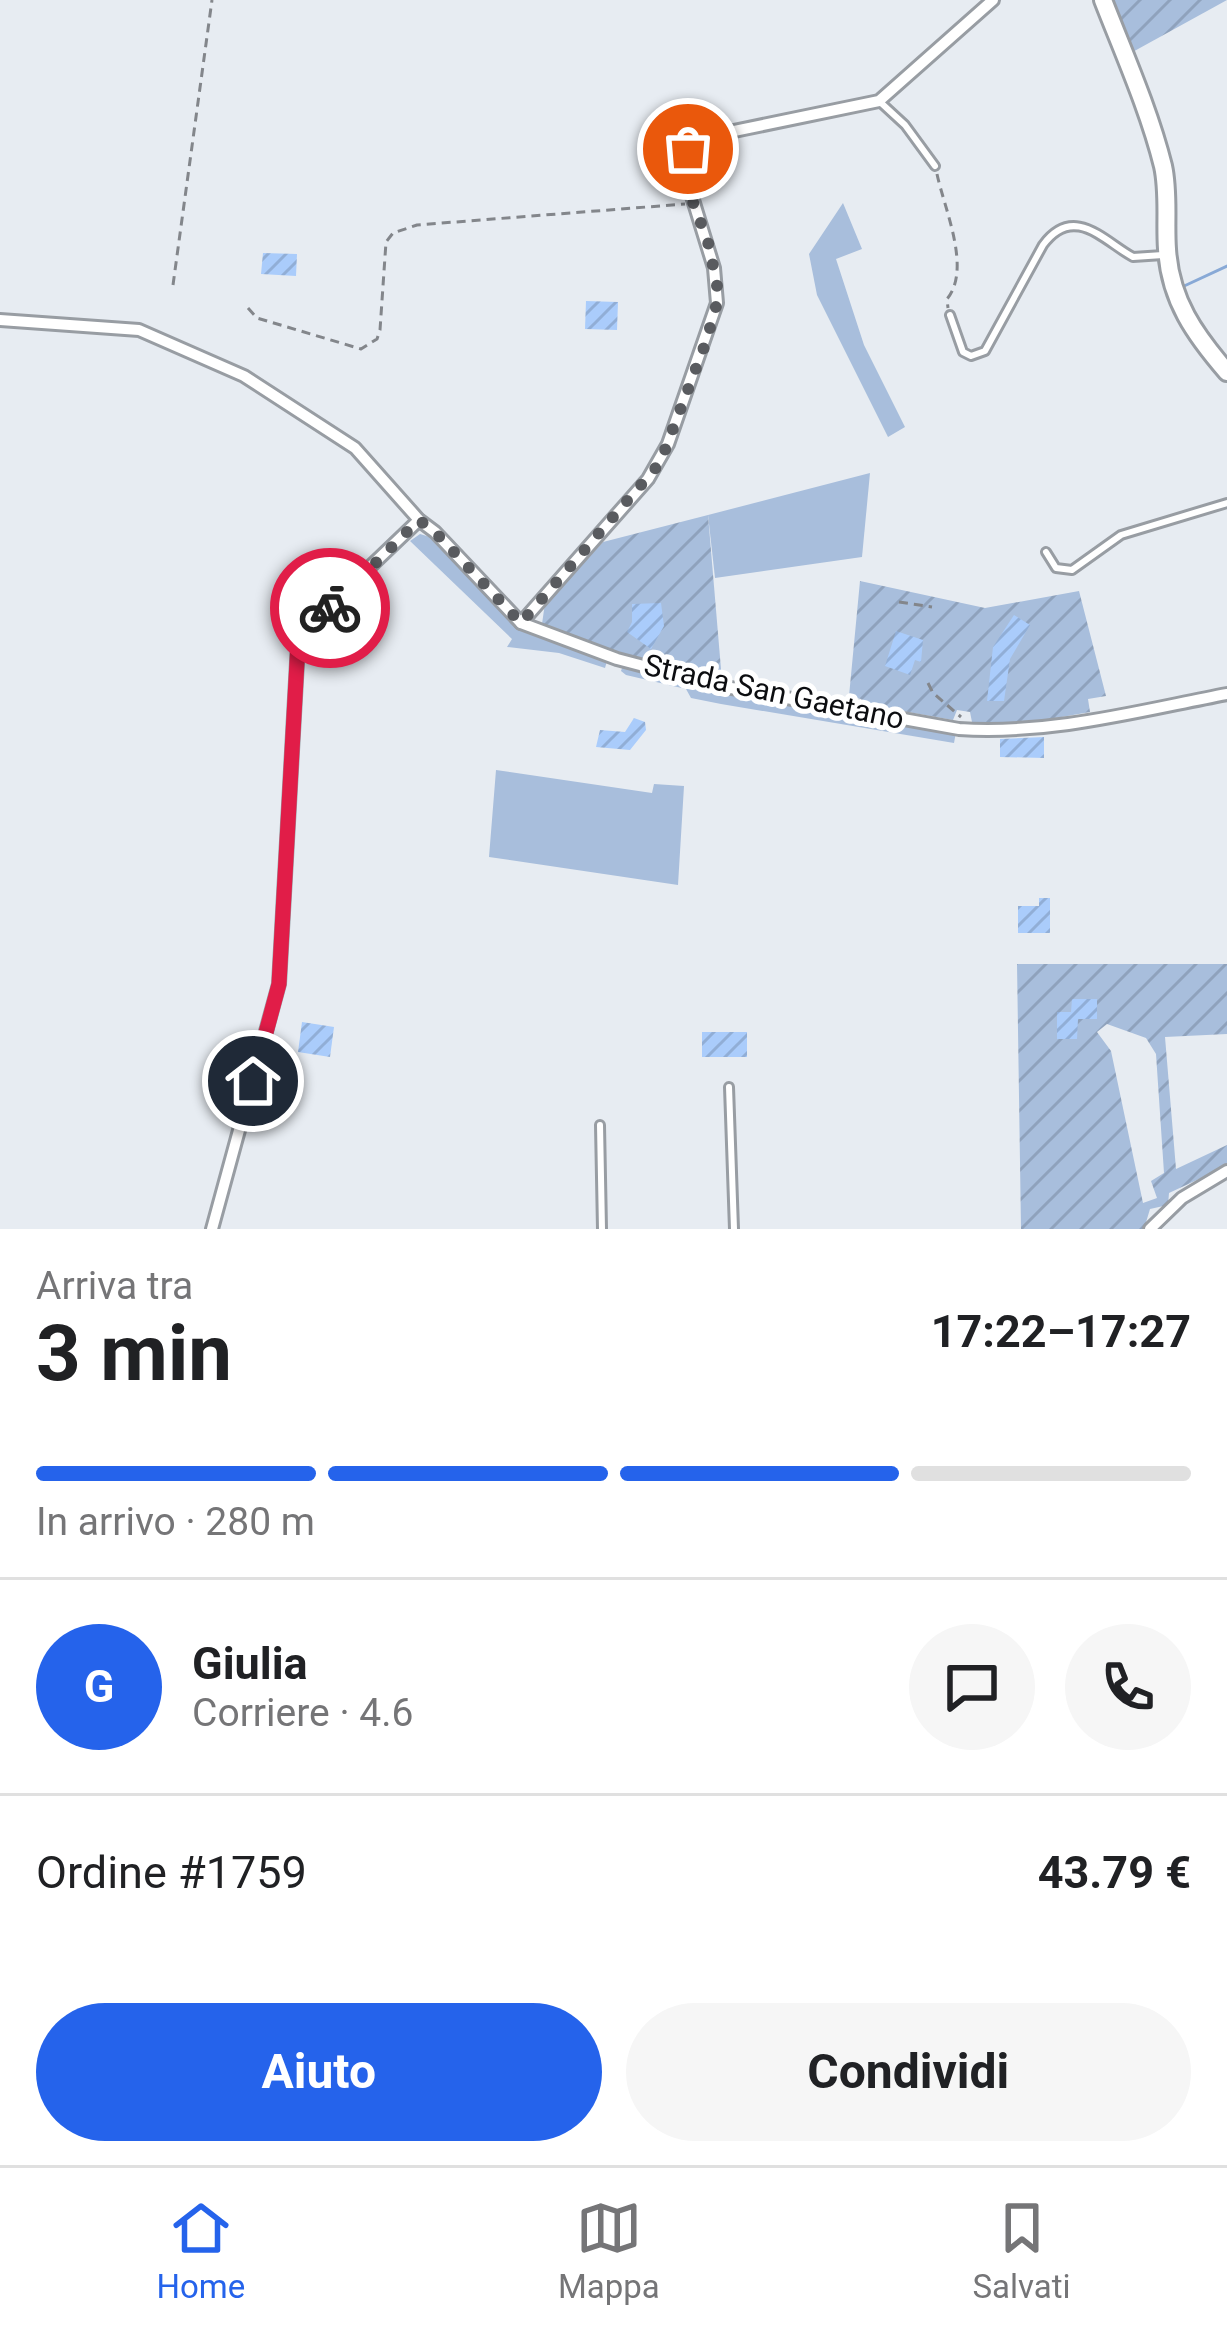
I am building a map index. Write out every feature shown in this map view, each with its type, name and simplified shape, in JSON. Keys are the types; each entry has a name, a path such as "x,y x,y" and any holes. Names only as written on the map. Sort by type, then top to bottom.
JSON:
{"street":[{"path":"521,623 648,479 668,444 717,303 714,268 683,156 695,142 878,101 993,0"},
{"path":"1103,0 1159,150 1166,179 1169,264 1177,299 1198,339 1227,372"},
{"name":"Strada San Gaetano","path":"0,320 140,330 244,376 355,448 521,623 617,659 720,686 959,728 1048,728 1227,694"},
{"path":"212,1229 279,984 298,644 419,520"},
{"path":"1150,1229 1192,1191 1227,1171"}],"lane":[{"path":"878,101 905,125 935,166"},
{"path":"950,316 963,352 971,356 985,351 1049,236 1070,228 1100,232 1133,257 1169,264"},
{"path":"1046,552 1056,568 1072,570 1121,536 1227,503"},
{"path":"729,1087 734,1229"},
{"path":"600,1125 602,1229"}],"path":[{"path":"173,285 212,0"},
{"path":"935,166 957,266 956,289 947,302 950,316"},
{"path":"248,308 257,318 361,349 380,330 386,242 393,232 417,225 693,204"},
{"path":"898,602 932,608"},
{"path":"928,683 962,718"}],"shaded area":[{"path":"1110,0 1227,0 1129,54"},
{"path":"843,203 862,249 836,259 864,345 905,427 888,437 817,295 809,254"},
{"path":"870,473 862,557 715,578 708,515"},
{"path":"708,515 722,681 620,653 542,624 545,603 603,542"},
{"path":"420,534 430,537 520,630 607,661 605,668 559,653 507,647 512,639 410,541"},
{"path":"860,581 985,608 1079,591 1106,696 1088,699 1090,712 1027,723 972,722 970,712 957,710 953,720 863,704 849,696"},
{"path":"623,665 713,691 956,732 954,743 691,698 686,689 626,675 621,671"},
{"path":"496,770 652,793 654,784 684,786 678,885 489,857"},
{"path":"1017,964 1227,964 1227,1034 1165,1037 1176,1169 1227,1145 1227,1166 1169,1193 1168,1205 1150,1209 1144,1229 1021,1229","holes":["1107,1024 1146,1038 1156,1054 1164,1173 1151,1181 1157,1198 1143,1203 1111,1051 1097,1032"]}],"building":[{"path":"263,253 297,254 296,276 261,274"},
{"path":"586,301 618,302 617,330 585,329"},
{"path":"661,603 664,626 651,649 627,632 632,604"},
{"path":"1014,615 1030,625 1010,659 1004,701 987,701 993,647"},
{"path":"896,631 923,640 921,662 915,660 910,675 885,666"},
{"path":"634,718 645,722 646,730 630,750 596,747 600,730 625,732"},
{"path":"1044,737 1044,758 1000,757 1000,739"},
{"path":"1039,898 1050,898 1050,933 1018,933 1018,906 1039,906"},
{"path":"1072,999 1097,999 1097,1019 1078,1019 1077,1039 1057,1039 1057,1012 1071,1012"},
{"path":"302,1022 334,1027 330,1057 298,1052"},
{"path":"702,1032 747,1032 747,1057 702,1057"}],"waterway":[{"path":"1182,287 1227,266"}],"way so far":[{"path":"330,608 419,520 521,623 648,479 668,444 717,303 708,242 683,171 688,149"}],"route":[{"path":"253,1081 279,984 298,644 330,608"}]}
